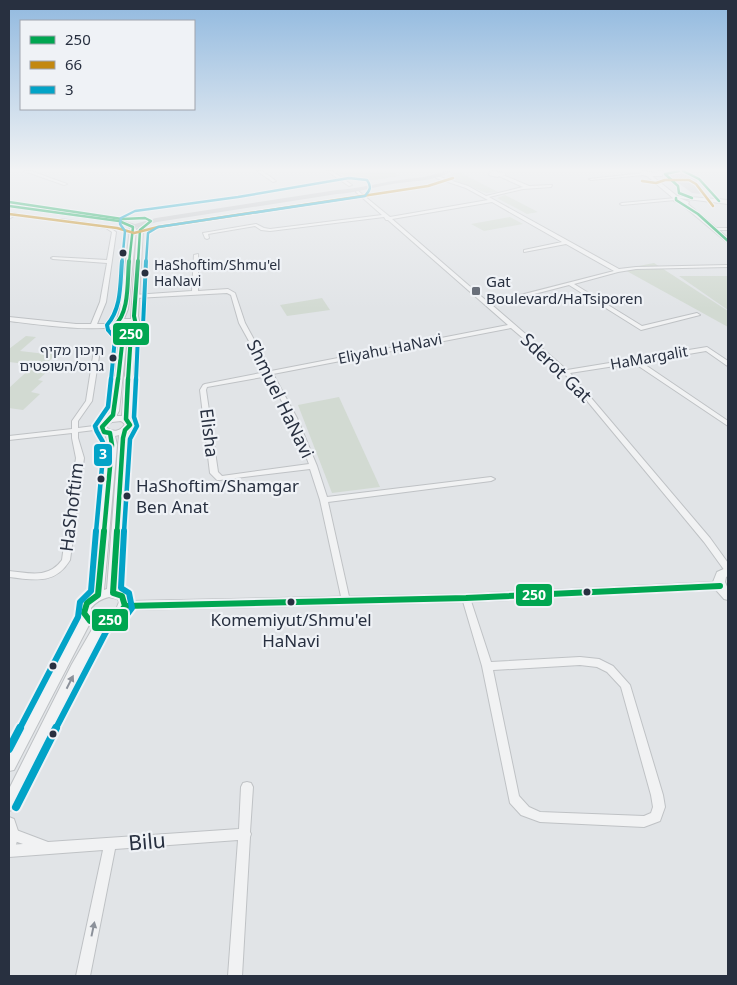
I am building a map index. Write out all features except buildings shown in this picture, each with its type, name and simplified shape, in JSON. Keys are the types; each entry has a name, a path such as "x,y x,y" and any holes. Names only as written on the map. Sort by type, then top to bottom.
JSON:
{"main road":[{"path":"96,217 130,222 147,222 177,217"}],"street":[{"path":"207,238 205,233 256,225 263,230 270,230 385,217"},
{"name":"Sderot Gat","path":"385,217 566,372 707,540 728,570"},
{"path":"521,217 618,271"},
{"path":"701,217 728,241"},
{"path":"62,220 113,229 114,232 103,302 92,327"},
{"path":"106,430 115,411 123,336 118,326 124,309 133,229 130,222"},
{"path":"113,593 140,230 147,222"},
{"path":"715,229 728,229"},
{"path":"526,251 567,242"},
{"path":"195,292 196,255"},
{"path":"53,258 109,262"},
{"path":"488,305 569,283 636,268 728,266"},
{"path":"569,283 641,328 697,315"},
{"name":"Shmuel HaNavi","path":"136,296 228,291 233,294 242,323 294,418 314,466 324,500 346,601"},
{"path":"9,319 92,327 133,325"},
{"name":"Eliyahu HaNavi","path":"269,373 511,326"},
{"name":"HaMargalit","path":"566,372 707,349 728,364"},
{"path":"75,430 77,416 88,401 97,350"},
{"path":"636,361 728,424"},
{"name":"Elisha","path":"269,373 205,386 203,390 214,473 220,478 314,466"},
{"path":"110,420 126,424"},
{"path":"9,438 75,430 106,430 126,424"},
{"name":"HaShoftim","path":"9,574 39,578 52,574 63,566 66,560 80,458 75,430"},
{"name":"HaShoftim","path":"98,595 112,445 106,430"},
{"path":"324,500 491,479"},
{"path":"728,570 720,576 720,586 728,596"},
{"path":"125,606 122,596 113,593 98,595 87,603 84,613 90,621 103,622 115,618 125,606 466,598 720,586"},
{"path":"466,598 487,666 514,799 525,811 540,817 644,822 656,817 659,807 658,795 625,685 610,669 599,663 580,661 487,666"},
{"path":"9,765 86,618"},
{"path":"9,804 77,668 103,622"},
{"path":"236,976 247,787"},
{"name":"Bilu","path":"10,834 49,847"},
{"name":"Bilu","path":"9,851 245,834"},
{"path":"83,976 110,845"}],"shaded area":[{"path":"510,217 523,224 484,231 471,224"},
{"path":"654,263 728,311 728,327 623,269"},
{"path":"679,276 728,276 728,310"},
{"path":"322,298 330,310 287,316 280,305"},
{"path":"26,336 36,337 20,351 46,354 51,350 60,351 40,369 49,370 38,380 43,381 31,392 40,394 23,410 9,408 9,388 34,365 9,362 9,349"},
{"path":"339,397 380,487 332,493 298,405"}],"transit line":[{"name":"66","path":"32,217 117,228 134,233 158,227 222,217"},
{"name":"250","path":"89,217 119,221 133,227 124,309 120,321 114,326 123,336 115,408 113,415 102,427 104,432 110,433 112,445 98,595 87,603 84,613 90,621 101,622 114,618 125,606 122,596 113,593 123,438 125,430 130,425 126,419 131,334 132,329 136,325 134,316 140,230 151,221 145,218 122,219 108,217"},
{"name":"3","path":"9,749 78,617 80,602 91,591 104,445 103,440 97,435 95,426 108,407 115,338 108,330 107,325 114,317 117,307 125,231 120,224 123,217"},
{"name":"3","path":"16,807 108,628 120,624 132,608 129,593 121,588 130,439 137,426 134,417 138,335 143,326 142,315 148,233 158,227 225,217"},
{"name":"250","path":"701,217 728,241"},
{"name":"250","path":"125,606 466,598 720,586"}],"place":[{"name":"HaShoftim/Shmu'el HaNavi","path":"145,273"},
{"name":"Gat Boulevard/HaTsiporen","path":"476,291"},
{"name":"תיכון מקיף גרוס/השופטים","path":"113,358"},
{"name":"HaShoftim/Shamgar Ben Anat","path":"127,496"},
{"name":"Komemiyut/Shmu'el HaNavi","path":"291,602"}]}
